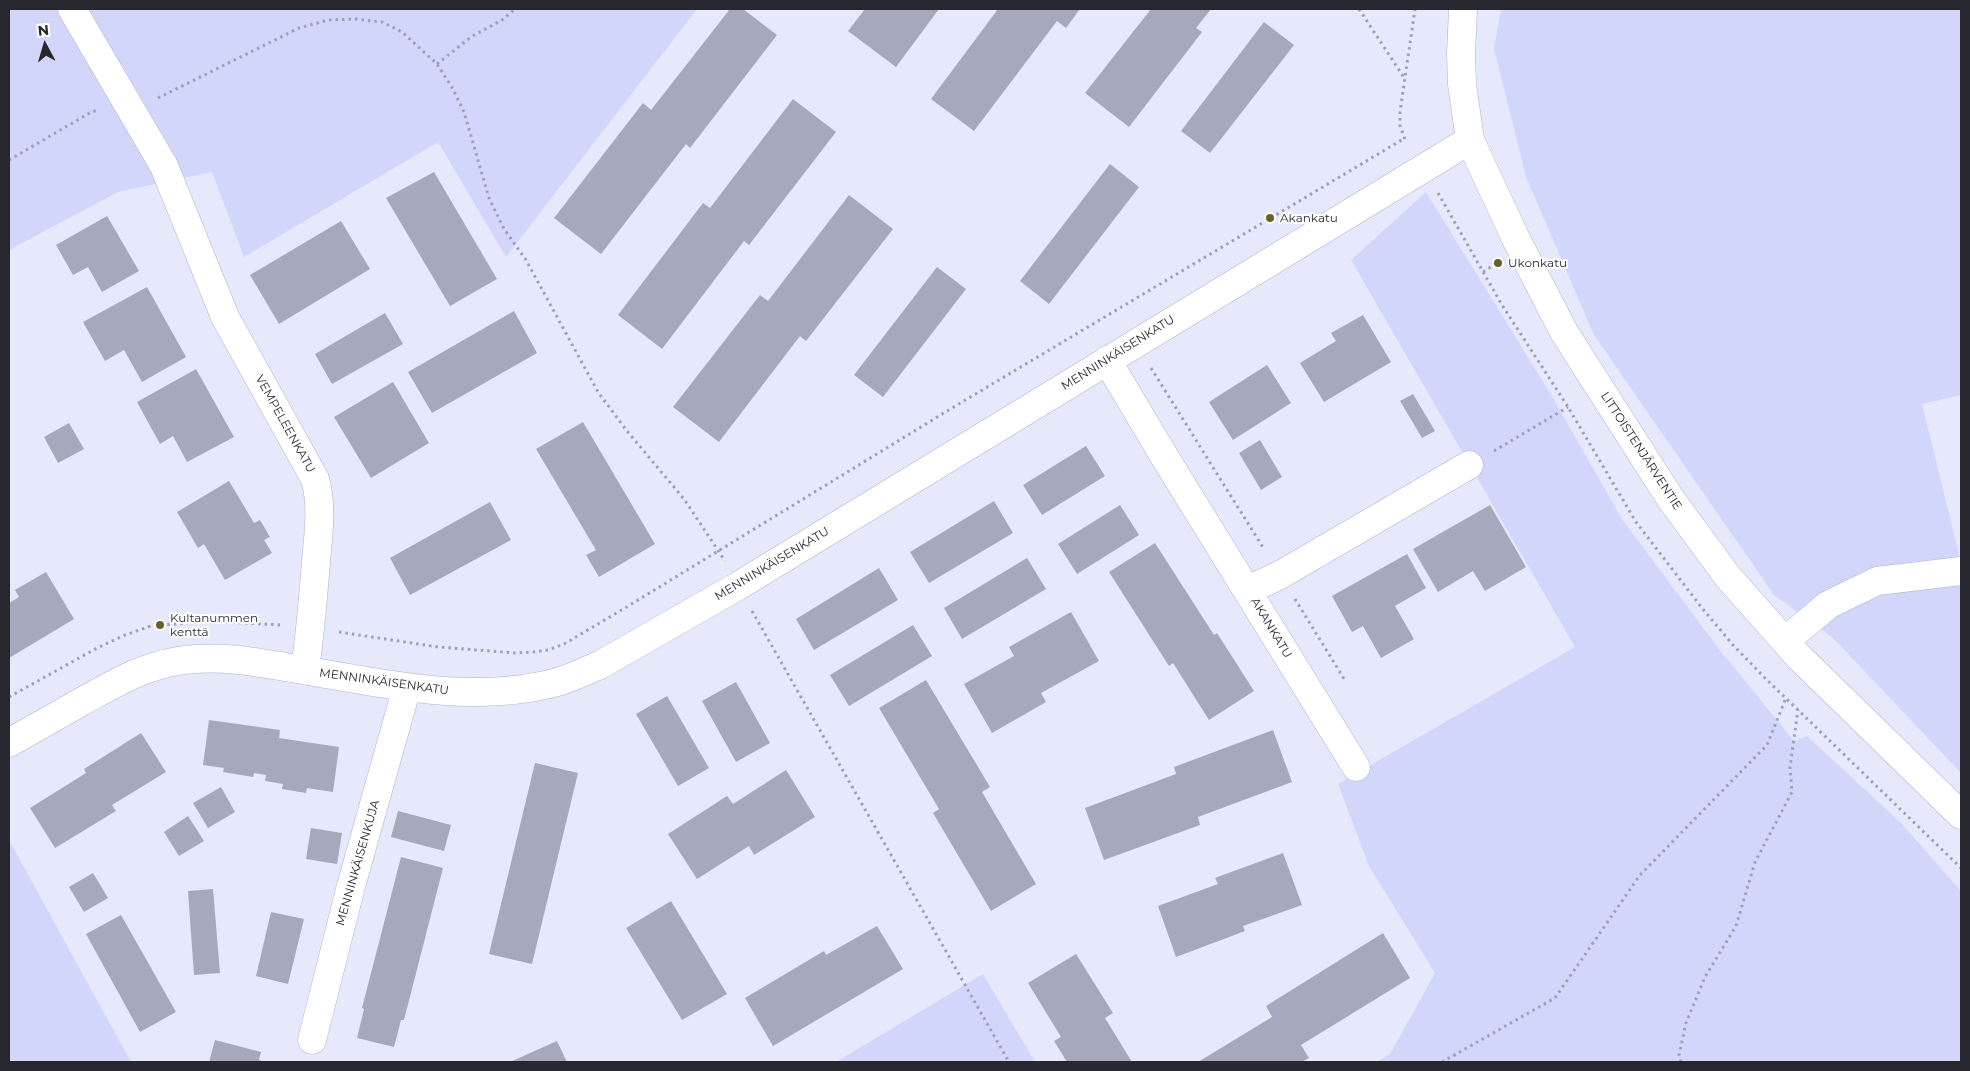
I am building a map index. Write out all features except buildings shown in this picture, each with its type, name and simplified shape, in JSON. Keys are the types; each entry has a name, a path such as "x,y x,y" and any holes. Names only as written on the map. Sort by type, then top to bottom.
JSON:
{"street":[{"name":"VEMPELEENKATU","path":"72,9 164,166 225,317 315,479 320,513 311,628 305,670"},
{"name":"LITTOISTENJÄRVENTIE","path":"1463,9 1462,84 1470,140 1515,237 1575,348 1670,498 1728,577 1805,663 1961,815"},
{"name":"MENNINKÄISENKATU","path":"9,743 134,673 155,666 193,659 222,658 243,660 407,687 475,692 506,691 556,683 600,665 738,586 1470,140"},
{"name":"AKANKATU","path":"1107,360 1356,767"},
{"path":"1248,590 1280,575 1469,465"},
{"path":"1785,641 1828,605 1877,581 1961,571"},
{"name":"MENNINKÄISENKUJA","path":"312,1040 350,886 407,687"}],"path":[{"path":"437,64 471,37 502,20 515,9"},
{"path":"1359,9 1405,79"},
{"path":"9,160 93,111 132,111 299,28 328,20 356,19 382,22 402,32 437,64 453,89 464,112 489,198 504,229 526,260 598,392 627,431 684,499 719,551 1009,1062"},
{"path":"9,697 97,648 125,635 151,626 207,621 238,621 311,628 438,647 515,653 548,650 578,636 1115,310 1405,138"},
{"path":"1483,272 1498,263"},
{"path":"1115,310 1346,682"},
{"path":"1469,465 1568,407"},
{"path":"1442,1062 1555,998 1640,875 1767,745 1786,698"},
{"path":"1681,1062 1679,1056 1686,1024 1706,977 1736,926 1755,862 1792,792 1790,767 1798,710"}],"shaded area":[{"path":"9,9 697,9 506,257 438,142 244,257 212,172 118,192 9,250"},
{"path":"1501,9 1961,9 1961,395 1922,404 1961,563 1961,773 1833,638 1774,595 1594,335 1526,177 1494,49"},
{"path":"1426,192 1550,393 1622,519 1719,649 1794,741 1807,736 1901,823 1961,891 1961,1062 1377,1062 1390,1054 1435,973 1369,866 1338,784 1575,647 1351,260"},
{"path":"9,840 131,1062 9,1062"},
{"path":"983,974 1035,1062 836,1062"}],"place":[{"name":"Akankatu","path":"1270,218"},
{"name":"Ukonkatu","path":"1498,263"},
{"name":"Kultanummen kenttä","path":"160,625"}]}
